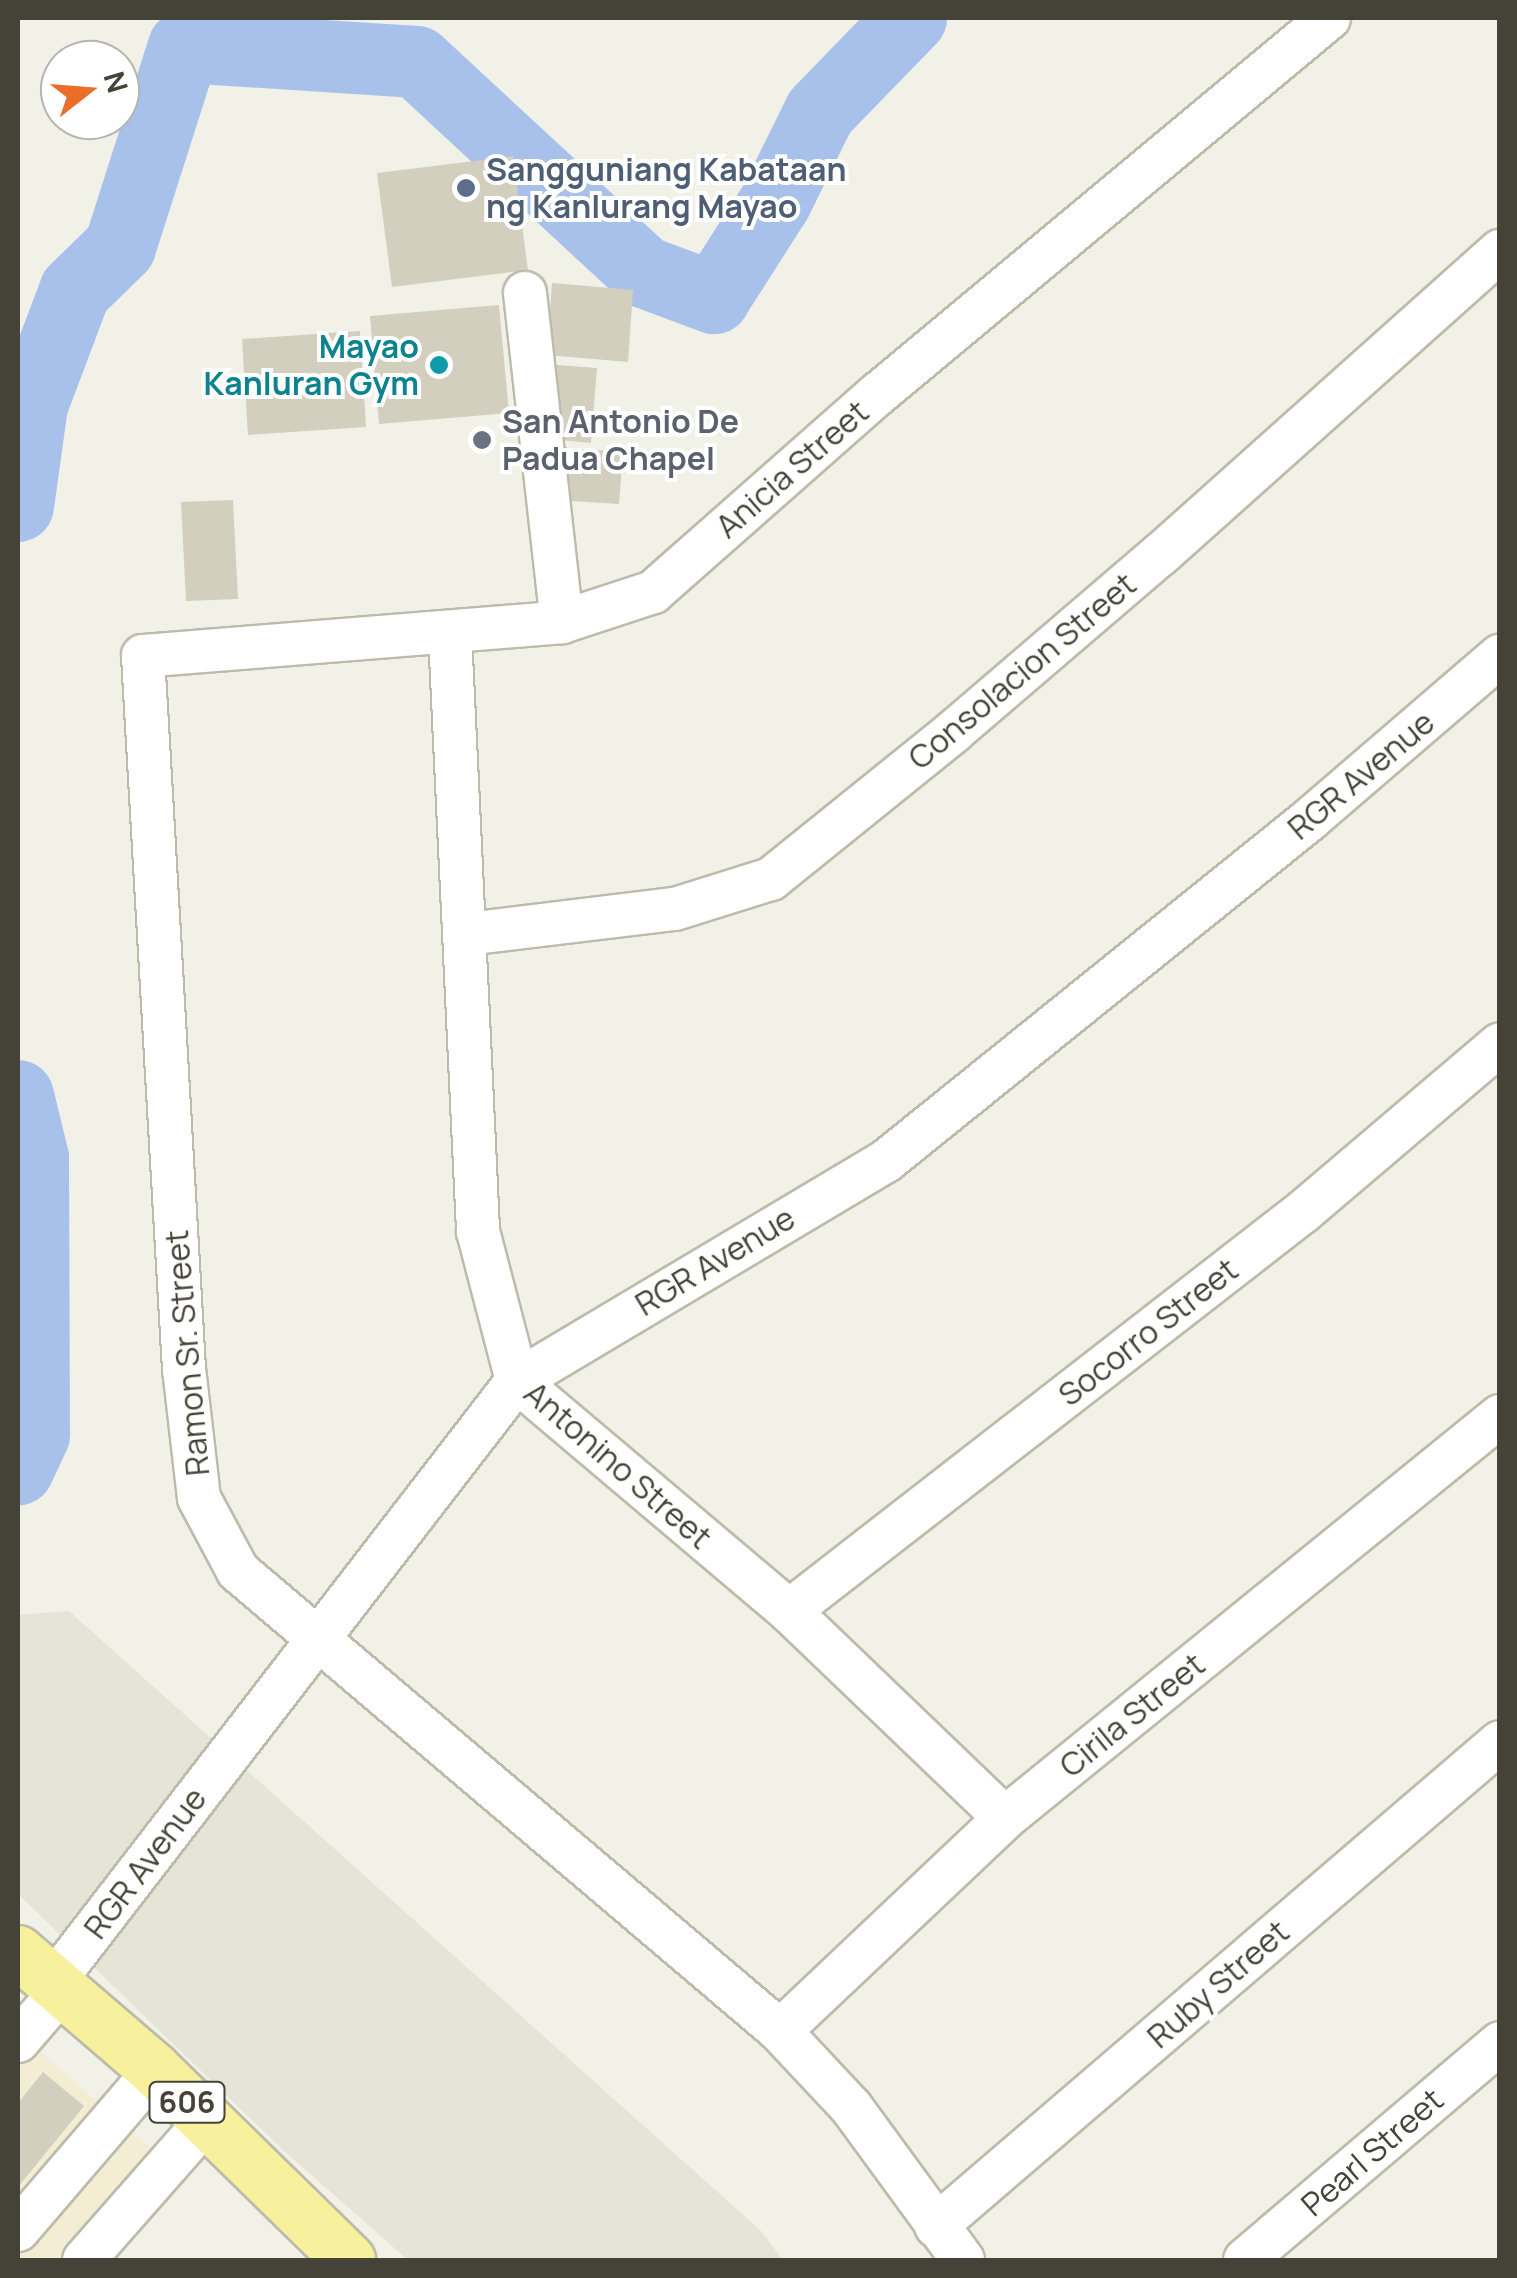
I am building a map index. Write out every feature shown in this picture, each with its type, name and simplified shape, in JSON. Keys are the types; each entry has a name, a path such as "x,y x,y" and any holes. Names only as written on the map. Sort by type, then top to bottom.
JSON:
{"main road":[{"name":"606","path":"44,1976 155,2070 349,2260"}],"street":[{"name":"Anicia Street","path":"143,656 562,622 653,592 879,393 1330,18"},
{"name":"Consolacion Street","path":"467,934 675,909 771,878 953,732 1161,554 1500,252"},
{"path":"524,292 562,622"},
{"name":"Antonino Street","path":"450,634 478,1231 517,1381 788,1611 1005,1818"},
{"name":"Ramon Sr. Street","path":"143,656 184,1369 200,1498 238,1571 780,2031 851,2106 963,2260"},
{"name":"RGR Avenue","path":"18,2041 44,1976 517,1381 886,1161 1309,820 1500,656"},
{"name":"Socorro Street","path":"788,1611 1304,1211 1500,1044"},
{"name":"Cirila Street","path":"780,2031 1005,1818 1500,1416"},
{"name":"Ruby Street","path":"936,2226 1500,1742"},
{"name":"Pearl Street","path":"1246,2260 1500,2043"},
{"path":"18,2230 155,2070"},
{"path":"84,2260 206,2120"}],"shaded area":[{"path":"69,1611 760,2230 783,2260 408,2260 283,2150 18,1894 18,1615"},
{"path":"18,2032 161,2157 71,2260 18,2260"}],"building":[{"path":"513,156 528,270 392,287 377,173"},
{"path":"552,283 633,290 628,362 547,355"},
{"name":"Mayao Kanluran Gym","path":"499,305 509,413 379,424 370,316"},
{"path":"360,331 366,427 248,435 242,339"},
{"path":"557,365 597,368 591,443 551,439"},
{"path":"558,447 623,452 619,504 555,500"},
{"path":"233,500 238,599 186,601 181,502"},
{"path":"43,2072 84,2106 18,2187 18,2103"}],"waterway":[{"path":"18,506 32,405 75,291 120,247 184,47 417,62 644,272 714,298 776,201 820,112 911,18"},
{"path":"18,1096 33,1158 34,1435 18,1470"}],"place":[{"name":"Sangguniang Kabataan ng Kanlurang Mayao","path":"466,188"},
{"name":"Mayao Kanluran Gym","path":"439,365"},
{"name":"San Antonio De Padua Chapel","path":"482,440"}]}
